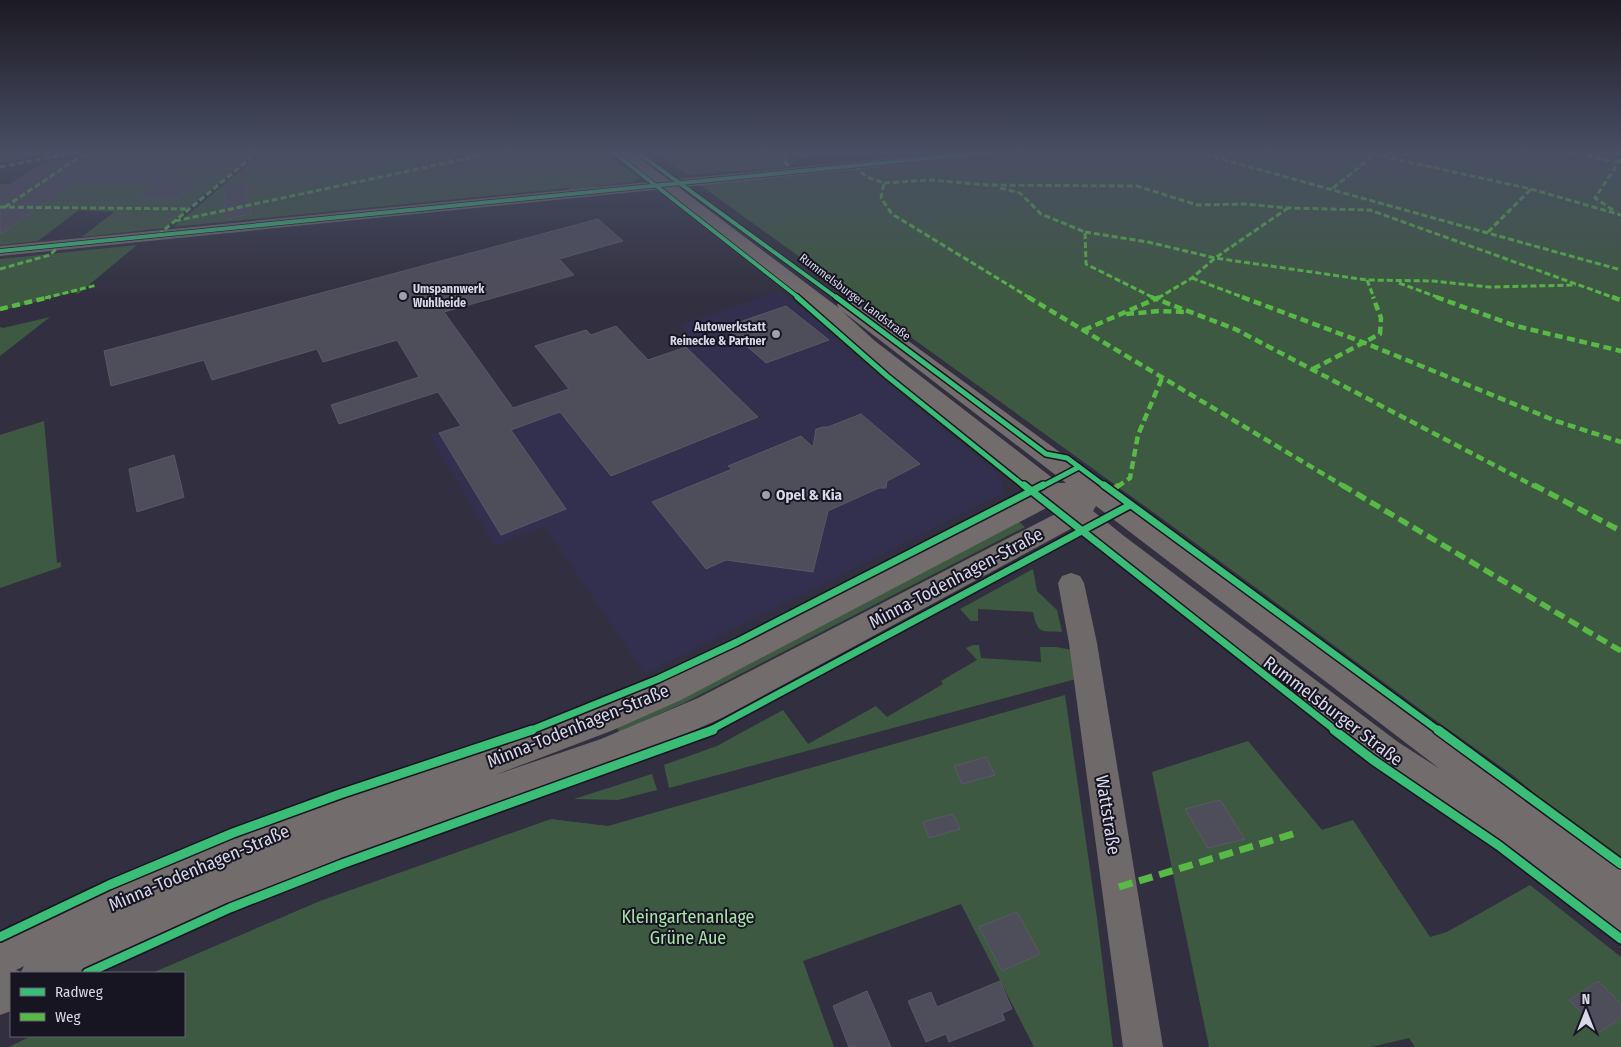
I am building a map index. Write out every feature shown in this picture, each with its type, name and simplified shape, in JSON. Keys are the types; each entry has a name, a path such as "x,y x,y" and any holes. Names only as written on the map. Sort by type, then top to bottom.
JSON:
{"main road":[{"name":"Rummelsburger Landstraße","path":"694,201 832,313 868,346 1075,498"},
{"name":"Rummelsburger Landstraße","path":"699,201 772,249 1075,498"},
{"name":"Rummelsburger Straße","path":"1075,498 1621,883"},
{"name":"Rummelsburger Straße","path":"1075,498 1114,543 1386,753 1491,822 1621,918"},
{"name":"Minna-Todenhagen-Straße","path":"0,956 180,873 267,838 599,721 669,690 1075,498"},
{"name":"Minna-Todenhagen-Straße","path":"44,972 193,904 302,859 610,751 710,708 1075,498"}],"street":[{"path":"0,251 496,201"},
{"name":"Wattstraße","path":"1071,582 1083,642 1143,1047"}],"shaded area":[{"path":"780,291 819,322 844,348 998,474 1004,488 1002,494 645,674 544,526 495,546 429,435 696,343 680,325"}],"green space":[{"path":"0,201 198,201 165,228 82,237 114,212 79,210 38,241 0,245"},
{"path":"204,201 438,201 173,227"},
{"path":"722,201 1621,201 1621,860 1563,818 1514,776"},
{"path":"137,245 78,294 74,292 0,311 0,259"},
{"path":"50,317 0,356 0,327 3,328"},
{"path":"44,421 57,563 61,562 61,567 0,588 0,435"},
{"path":"1018,521 1025,527 684,703 619,732 616,725"},
{"path":"1033,569 1037,591 1057,610 1062,632 1041,630 1033,612 978,609 978,621 971,621 960,609"},
{"path":"979,645 981,658 1041,662 1040,647 1072,650 1076,679 669,788 664,765 717,746 783,710 808,744 876,706 887,717 943,684 941,681 977,660 966,648"},
{"name":"Kleingartenanlage Grüne Aue","path":"1065,695 1097,918 1113,1047 1034,1047 961,904 803,961 834,1047 9,1047 29,1037 185,1037 185,972 154,972 320,901 551,819 608,826"},
{"path":"1248,741 1322,830 1353,820 1430,937 1447,932 1530,885 1621,957 1621,1047 1415,1047 1409,1038 1371,1047 1209,1047 1152,772"},
{"path":"652,774 657,790 618,800 574,799"}],"building":[{"path":"0,201 48,201 0,234"},
{"path":"225,201 249,201 251,214 226,219"},
{"path":"598,219 623,241 559,259 574,275 444,312 513,408 569,389 535,346 586,330 591,335 616,326 648,360 686,347 758,417 611,476 560,412 511,430 566,509 501,535 439,433 461,426 438,392 339,424 331,405 419,377 397,340 323,362 317,349 212,380 204,360 111,386 104,351"},
{"name":"Autowerkstatt Reinecke & Partner","path":"786,306 829,340 766,363 725,327"},
{"name":"Opel & Kia","path":"861,414 920,464 887,481 886,488 879,488 828,511 813,572 726,560 706,569 652,502 732,469 728,466 801,436 813,447 816,429 828,427"},
{"path":"174,455 184,497 137,512 129,469"},
{"path":"986,757 995,775 962,784 954,766"},
{"path":"1220,800 1245,839 1208,848 1185,809"},
{"path":"953,814 960,829 929,838 923,822"},
{"path":"1017,912 1040,954 1002,971 979,927"},
{"path":"1000,981 1012,1009 1002,1013 1005,1020 949,1042 946,1034 926,1042 908,1001 931,992 937,1007"},
{"path":"1598,981 1621,1004 1621,1018 1600,1032 1569,1000"},
{"path":"867,991 891,1047 849,1047 833,1006"}],"marked path":[{"path":"5,207 14,201"},
{"path":"158,235 199,201"},
{"path":"175,221 269,201"},
{"path":"883,201 892,214 1162,378 1621,651"},
{"path":"1028,201 1041,214 1085,232 1086,264 1156,299 1235,329 1621,531"},
{"path":"1184,201 1197,205 1244,204 1288,208 1370,210 1621,300"},
{"path":"1372,201 1621,270"},
{"path":"1488,232 1519,201"},
{"path":"1572,201 1621,215"},
{"path":"1599,201 1613,210"},
{"path":"0,207 187,209"},
{"path":"1084,330 1156,299 1192,278 1215,258 1288,208"},
{"path":"1085,232 1148,242 1215,258 1367,280 1433,281 1489,287 1576,285"},
{"path":"0,269 50,255 59,246"},
{"path":"1192,278 1365,343 1556,421 1621,442"},
{"path":"1313,369 1380,334 1381,318 1367,280"},
{"path":"1399,283 1516,326 1621,351"},
{"path":"0,309 97,285"},
{"path":"1126,314 1160,311 1186,312"},
{"path":"1115,488 1130,478 1138,435 1162,378"},
{"path":"1119,887 1296,833"}],"cycle path":[{"path":"0,251 502,201"},
{"path":"675,201 793,293 887,376 1103,549 1373,760 1498,845 1621,939"},
{"path":"705,201 1046,454 1067,458 1621,864"},
{"path":"0,937 109,885 233,833 340,794 524,733 658,679 737,642 1079,467"},
{"path":"89,972 230,908 342,864 712,730 1130,505"}],"place":[{"name":"Umspannwerk Wuhlheide","path":"403,296"},
{"name":"Autowerkstatt Reinecke & Partner","path":"776,334"},
{"name":"Opel & Kia","path":"766,495"}]}
